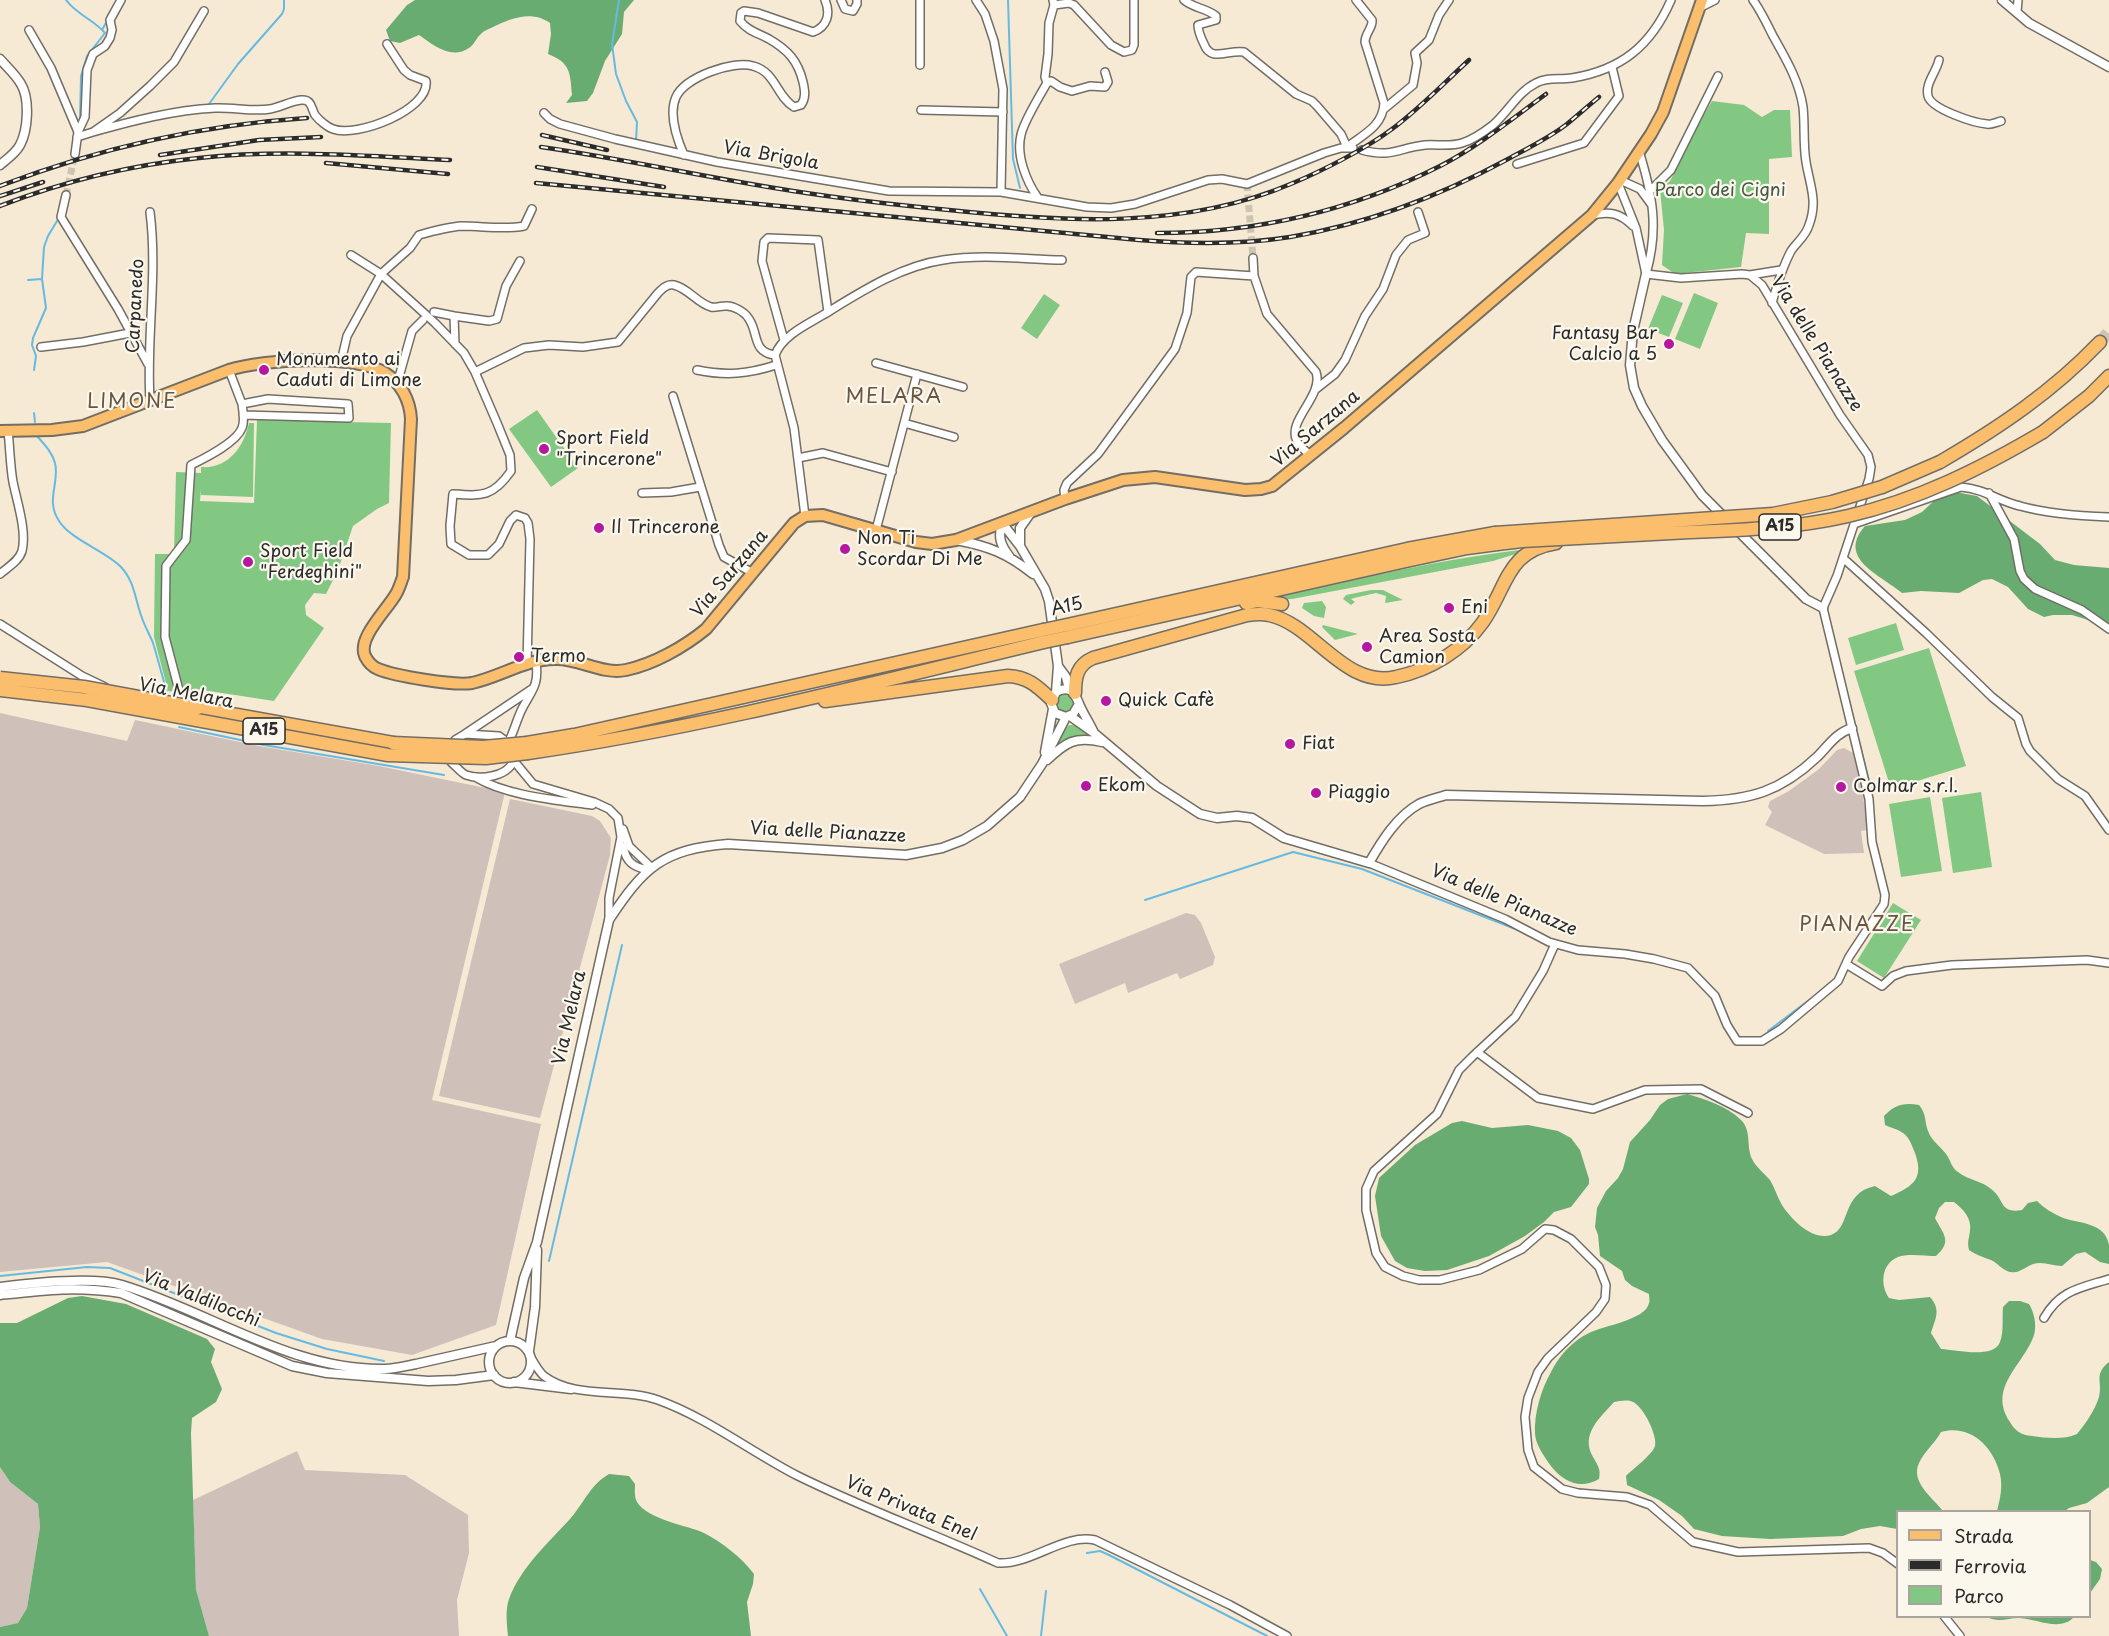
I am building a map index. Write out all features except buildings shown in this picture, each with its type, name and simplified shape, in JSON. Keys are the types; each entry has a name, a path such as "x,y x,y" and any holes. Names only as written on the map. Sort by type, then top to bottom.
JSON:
{"highway":[{"name":"A15","path":"575,741 1067,631 1407,549 1496,538 1773,514 1832,502 1882,487 1940,462 2023,410 2072,372 2100,342"},
{"name":"A15","path":"1067,631 1156,617 1406,561 1496,538 1522,541 1761,529 1850,516 1950,482 1992,462 2043,432 2089,396 2109,376"},
{"path":"1074,695 1075,677 1084,662 1093,658 1247,615 1258,614 1268,614 1289,622 1347,666 1370,677 1383,679 1396,677 1439,660 1458,649 1482,623 1520,557 1543,545 1594,541 1621,536"},
{"path":"1156,617 1185,616 1257,601 1282,604"},
{"name":"A15","path":"0,690 98,702 388,754 486,758 528,748 770,707 1044,636"},
{"path":"770,707 892,693 1008,676 1018,676 1033,682 1053,700"},
{"name":"A15","path":"0,678 84,687 393,742 528,748"}],"main road":[{"name":"Via Sarzana","path":"4,431 52,430 83,426 250,364 276,361 341,362 368,365 384,372 404,391 411,411 405,565 398,592 369,631 364,642 364,655 376,669 450,683 468,684 487,680 531,663 555,659 574,661 607,670 624,670 651,661 694,639 706,629 794,523 805,516 823,515 915,542 932,544 956,540 1065,499 1139,477 1170,478 1245,490 1261,489 1282,480 1592,215 1619,182 1663,112 1701,4"}],"street":[{"path":"75,154 78,135 85,117 87,70 93,54 105,46 110,38 112,30 110,20 121,0"},
{"path":"684,154 676,137 674,110 676,97 684,87 714,70 735,64 753,65 764,70 773,78 788,104 794,107 801,105 804,87 795,59 770,40 746,28 740,21 741,13 744,11 758,13 813,32 820,29 827,20 828,6 825,0"},
{"path":"841,0 845,9 853,11 857,0"},
{"path":"920,0 920,64"},
{"path":"1038,198 1025,172 1020,136 1047,83 1045,77 1049,23 1054,2 1074,5 1111,45 1124,52 1132,50 1135,39 1134,0"},
{"path":"1184,0 1197,8 1209,10 1216,16 1213,22 1202,22 1198,25 1199,33 1209,53 1214,55 1244,52 1296,94 1312,101 1350,147 1379,123 1384,110 1384,103 1365,42 1372,20 1356,0"},
{"path":"1384,110 1413,85 1417,63 1415,53 1429,40 1439,15 1449,0"},
{"path":"1362,150 1384,155 1426,145 1452,146 1464,143 1493,124 1534,84 1545,79 1569,79 1589,75 1624,61 1654,31 1671,0"},
{"path":"1701,4 1715,0"},
{"name":"Via delle Pianazze","path":"1753,0 1794,75 1800,91 1806,164 1814,191 1809,227 1792,249 1782,270 1772,303"},
{"path":"2001,0 2029,23 2109,67"},
{"path":"2017,12 2018,0"},
{"path":"978,1 994,41 1003,89 1001,192"},
{"path":"93,132 120,113 174,62 204,11"},
{"path":"28,30 51,68 78,135"},
{"path":"78,135 184,112 214,108 269,109 300,100 307,100 313,106 314,114 330,128 348,130 367,127 406,111 424,94 427,85 426,81 404,70 387,44"},
{"path":"0,59 22,85 26,99 21,144 0,165"},
{"path":"1939,60 1927,90 1928,99 1934,106 1988,125 2001,121"},
{"path":"1517,164 1584,142 1619,96 1612,67"},
{"path":"1047,83 1051,81 1059,87 1072,91 1090,86 1105,87 1108,82 1105,72"},
{"path":"1651,190 1668,176 1675,165 1718,76"},
{"path":"921,110 1003,112"},
{"name":"Via Brigola","path":"544,112 550,119 560,124 684,154 889,191 1001,192 1087,207 1119,207 1135,204 1208,180 1247,184 1324,153 1350,147"},
{"path":"1640,151 1651,190 1653,209 1651,256 1633,331 1630,355 1635,388 1642,406 1662,440 1702,495 1806,599 1823,608"},
{"path":"1619,182 1640,189 1648,197 1653,209"},
{"path":"1619,182 1636,228 1646,274"},
{"path":"66,195 61,217 118,309 148,364"},
{"path":"341,362 347,336 381,274 410,248 419,235 459,226 492,226 509,230 525,226 532,209"},
{"name":"Carpanedo","path":"150,212 154,240 148,364 150,400"},
{"path":"1316,389 1335,374 1345,360 1365,316 1383,289 1396,255 1408,240 1425,233 1418,212"},
{"path":"1592,215 1611,212 1618,214 1636,228"},
{"path":"784,340 762,261 764,242 768,238 818,240 828,312"},
{"path":"351,255 381,274 455,344 475,372 510,455 511,471 494,491 481,496 453,494 450,525 451,544 469,555 488,555 499,544 510,520 516,515 525,518 528,523 531,663 537,679 508,743"},
{"path":"805,516 789,403 776,365 775,355 778,346 784,340 828,312 902,272 941,260 966,258 1062,260"},
{"path":"1253,258 1254,276 1267,314 1316,372 1318,378 1316,389 1295,430 1297,441 1310,455"},
{"path":"434,312 489,321 497,319 506,286 520,261"},
{"path":"1750,275 1782,270"},
{"path":"1065,499 1064,490 1068,483 1098,454 1175,349 1187,313 1191,277 1197,272 1254,276"},
{"name":"Via delle Pianazze","path":"609,920 631,887 650,868 684,850 720,844 906,855 942,848 975,834 1003,814 1020,797 1042,765 1068,717 1094,733 1157,786 1200,814 1217,818 1237,816 1252,819 1284,838 1369,863 1505,919 1555,944 1578,950 1654,959 1688,968 1715,996 1727,1025 1737,1041 1762,1041 1781,1029 1838,981 1846,964 1882,908 1885,895 1872,842 1869,799 1823,608 1843,558 1871,467 1868,455 1840,415 1762,285 1750,275 1742,274 1681,278 1646,274"},
{"path":"475,372 524,348 549,345 584,347 618,342 658,293 669,285 675,285 703,304 714,308 728,306 743,313 750,320 760,349 766,354 775,355"},
{"path":"454,316 455,344"},
{"path":"397,384 412,331 423,320"},
{"path":"41,347 130,333"},
{"path":"876,363 963,387"},
{"path":"697,370 720,375 756,372 776,365"},
{"path":"179,710 180,694 165,637 166,566 186,540 191,465 237,435 242,428 242,404 229,370"},
{"path":"876,530 917,374"},
{"path":"673,396 700,487 724,556 753,573"},
{"path":"242,404 268,399 286,402 348,404 348,418 243,415"},
{"path":"904,423 954,437"},
{"path":"0,574 16,562 23,544 4,431"},
{"path":"798,458 823,453 892,472"},
{"path":"642,493 671,492 700,487"},
{"path":"1854,524 1961,487 1976,488 2017,506 2056,514 2109,517"},
{"path":"1989,493 2014,539 2020,571 2024,579 2035,589 2082,610 2109,629"},
{"path":"1020,546 1020,528 1032,511"},
{"path":"1002,523 999,539 1002,547 1010,556"},
{"name":"Via delle Pianazze","path":"1002,523 1020,546 1049,601 1058,666 1042,765"},
{"name":"Via delle Pianazze","path":"956,540 992,548 1010,556 1038,578"},
{"path":"1843,558 1992,697 2018,718 2026,744 2031,751 2058,780 2085,796 2109,830"},
{"name":"Via Melara","path":"0,624 82,676 129,700 368,745 434,753 452,762"},
{"name":"Via delle Pianazze","path":"1058,666 1066,677 1094,733"},
{"path":"465,734 499,736 515,748 514,761 507,770 496,776 465,774 452,762 455,741 465,734 534,687"},
{"path":"1074,695 1076,711 1068,717 1058,715 1053,700 1074,695"},
{"path":"1369,863 1399,820 1418,805 1446,795 1703,801 1740,799 1757,795 1787,780 1816,758 1841,732 1852,728"},
{"name":"Via delle Pianazze","path":"1042,765 1062,746 1077,739 1104,742"},
{"name":"Via Melara","path":"420,751 455,741"},
{"path":"514,761 533,784 580,797 614,813 629,846 650,868"},
{"path":"473,776 490,786 555,800 603,806"},
{"name":"Via Melara","path":"537,1242 609,920 609,898 619,855 620,823"},
{"path":"621,837 628,861 639,868 650,868"},
{"path":"1555,944 1543,970 1515,1017 1459,1070 1437,1114 1374,1171 1366,1188 1366,1210 1376,1253 1385,1267 1403,1276 1419,1280 1440,1280 1479,1270 1521,1249 1545,1229 1554,1230 1571,1239 1599,1266 1605,1285 1605,1299 1596,1312 1548,1358 1538,1372 1528,1398 1525,1417 1528,1450 1534,1467 1562,1489 1578,1493 1627,1497 1650,1505 1693,1542 1738,1552 1869,1548 1883,1553 1896,1563"},
{"path":"1846,964 1882,986 1893,976 1906,971 1978,962 2087,960 2109,963"},
{"path":"1477,1052 1538,1098 1593,1109 1645,1090 1701,1089 1748,1113"},
{"path":"510,1341 524,1278 537,1242"},
{"path":"513,1382 527,1374 531,1366 537,1242"},
{"path":"2043,1318 2052,1303 2066,1293 2109,1279"},
{"name":"Via Valdilocchi","path":"0,1287 91,1281 120,1284 280,1350 360,1368 387,1370 496,1346"},
{"name":"Via Valdilocchi","path":"0,1295 66,1288 121,1293 292,1366 327,1373 428,1381 494,1375"},
{"path":"530,1355 520,1343 510,1341 496,1346 489,1360 494,1375 506,1382 571,1389"},
{"name":"Via Privata Enel","path":"530,1355 543,1375 571,1389 637,1396 656,1400 688,1412 781,1467 832,1493 998,1563 1016,1562 1082,1538 1095,1540 1230,1605 1287,1636"},
{"path":"1945,1618 1960,1636"}],"shaded area":[{"path":"0,713 127,741 135,720 259,746 379,766 505,792 432,1100 541,1124 496,1325 412,1355 322,1339 107,1262 0,1272"},
{"path":"1844,748 1853,753 1862,791 1867,830 1861,831 1864,853 1824,854 1765,825 1772,812 1768,807 1770,801 1789,791 1819,769 1837,750"},
{"path":"510,799 592,816 600,821 611,838 610,855 540,1118 439,1096"},
{"path":"1186,913 1195,915 1201,923 1215,957 1213,965 1180,979 1177,973 1128,993 1125,983 1075,1004 1059,964"},
{"path":"297,1451 305,1470 405,1475 468,1515 469,1553 457,1600 459,1636 209,1636 196,1591 193,1500"},
{"path":"0,1467 10,1482 38,1504 40,1527 27,1608 18,1623 0,1627"}],"green space":[{"path":"415,0 634,0 624,12 622,34 605,61 593,93 587,101 566,103 572,95 570,75 561,61 548,54 550,23 529,16 514,18 485,31 469,48 456,52 443,50 419,35 400,43 390,41 386,30 407,5"},
{"name":"Parco dei Cigni","path":"1712,101 1744,105 1762,117 1774,110 1790,110 1792,157 1769,159 1769,234 1746,233 1741,267 1675,274 1662,265 1664,230 1660,190 1670,181"},
{"path":"1694,293 1718,303 1700,349 1675,339"},
{"path":"1044,294 1060,305 1037,339 1021,328"},
{"path":"1662,295 1683,303 1669,337 1648,329"},
{"name":"Sport Field \"Trincerone\"","path":"537,410 578,468 551,487 509,429"},
{"name":"Sport Field \"Ferdeghini\"","path":"257,420 391,423 389,503 353,526 338,570 326,594 314,593 305,605 306,615 324,628 274,701 196,689 192,694 168,691 154,637 155,554 174,554 176,472 201,473 201,467 211,467 227,460 239,448 249,423 254,423 253,497 201,495 201,489 200,501 254,503"},
{"path":"1955,492 1977,496 2040,544 2055,560 2074,565 2109,568 2109,630 2095,622 2072,615 2044,617 2028,609 2008,587 1992,579 1983,580 1959,593 1921,591 1902,593 1873,573 1858,557 1857,538 1865,526 1905,520 1922,512 1936,499"},
{"path":"1519,550 1522,552 1493,561 1277,600 1277,597 1397,570"},
{"path":"1383,590 1403,600 1385,603 1386,596 1376,593 1351,599 1355,602 1351,605 1343,599 1346,595"},
{"path":"1322,601 1326,607 1324,618 1314,616 1302,608 1304,603"},
{"path":"1896,623 1904,650 1856,665 1848,638"},
{"path":"1323,625 1358,634 1335,640 1322,627"},
{"path":"1929,648 1966,766 1891,789 1854,671"},
{"path":"1061,694 1069,694 1074,699 1072,710 1061,712 1056,707 1056,699"},
{"path":"1069,725 1077,725 1091,737 1057,746 1063,730"},
{"path":"1981,792 1992,867 1953,873 1942,798"},
{"path":"1930,797 1942,871 1901,877 1889,804"},
{"path":"1893,903 1921,920 1884,978 1857,961"},
{"path":"1687,1094 1723,1107 1741,1120 1747,1129 1752,1159 1770,1180 1782,1205 1803,1228 1817,1235 1831,1235 1837,1231 1851,1203 1864,1190 1875,1186 1891,1196 1906,1189 1915,1180 1918,1169 1910,1142 1901,1132 1885,1125 1884,1116 1900,1105 1909,1104 1919,1105 1922,1109 1930,1135 1946,1154 1954,1169 1991,1189 2009,1210 2022,1210 2028,1203 2037,1201 2058,1215 2102,1231 2109,1245 2109,1264 2100,1262 2085,1252 2076,1254 2062,1266 2037,1263 2012,1272 1969,1250 1968,1218 1954,1202 1945,1202 1939,1208 1935,1218 1945,1237 1941,1251 1936,1256 1912,1255 1892,1260 1885,1270 1883,1281 1889,1298 1899,1300 1930,1297 1936,1306 1936,1318 1931,1333 1941,1349 1983,1352 1996,1347 2001,1338 2003,1307 2009,1301 2029,1304 2035,1319 2034,1335 2005,1387 2003,1398 2004,1409 2010,1422 2022,1434 2055,1438 2077,1434 2095,1407 2100,1391 2101,1371 2109,1362 2109,1487 2087,1503 2066,1510 1997,1510 2001,1479 1992,1454 1971,1434 1952,1430 1941,1432 1921,1459 1917,1470 1920,1483 1942,1510 1896,1510 1896,1529 1880,1526 1861,1529 1843,1536 1770,1539 1722,1536 1694,1529 1682,1516 1659,1500 1627,1485 1626,1476 1651,1453 1655,1441 1652,1429 1641,1409 1633,1402 1626,1400 1614,1402 1598,1420 1590,1434 1590,1449 1599,1468 1599,1479 1591,1483 1576,1483 1556,1472 1536,1441 1535,1434 1539,1402 1554,1366 1562,1355 1583,1336 1640,1314 1649,1303 1649,1294 1632,1286 1625,1280 1622,1271 1600,1256 1595,1227 1597,1208 1606,1191 1623,1169 1630,1142 1660,1105 1668,1099"},
{"path":"1462,1121 1492,1128 1528,1125 1558,1131 1571,1138 1580,1150 1589,1184 1571,1207 1554,1212 1525,1236 1489,1256 1447,1270 1425,1271 1407,1268 1395,1261 1381,1236 1375,1196 1379,1178 1415,1145 1452,1123"},
{"path":"82,1296 126,1304 207,1339 215,1349 211,1362 222,1389 216,1402 192,1418 191,1433 196,1590 209,1636 0,1636 0,1627 18,1623 27,1608 40,1527 38,1504 10,1482 0,1467 0,1323 17,1323 68,1298"},
{"path":"609,1474 629,1476 635,1484 637,1502 642,1508 659,1518 704,1533 744,1562 754,1574 747,1602 751,1636 508,1636 508,1603 520,1576 570,1519 592,1489"},
{"path":"2091,1560 2102,1569 2100,1579 2091,1592"},
{"path":"1989,1618 2019,1618 1999,1620"},
{"path":"2019,1618 2072,1618 2062,1624 2048,1624"}],"waterway":[{"path":"66,0 75,10 105,33 87,56 81,76 80,121"},
{"path":"209,104 238,64 282,14 284,0"},
{"path":"619,0 612,44 616,74 637,122 636,141"},
{"path":"1008,0 1013,159 1020,188"},
{"path":"102,30 108,19"},
{"path":"34,370 36,356 32,345 33,338 46,308 42,279 44,247 57,221"},
{"path":"28,280 42,279"},
{"path":"34,413 35,422"},
{"path":"37,436 50,452 55,463 53,506 59,521 72,534 115,561 126,573 153,643 167,692"},
{"path":"1846,689 1871,789"},
{"path":"179,727 264,745 444,775"},
{"path":"1145,900 1293,852 1362,869 1518,930"},
{"path":"549,1261 622,945"},
{"path":"1768,1031 1821,991"},
{"path":"0,1276 87,1267 110,1268 276,1333 327,1349 384,1361"},
{"path":"1087,1553 1100,1551 1109,1555 1267,1636"},
{"path":"980,1589 1007,1636"},
{"path":"1041,1636 1046,1591"}],"tunnel":[{"path":"66,195 75,154"},
{"path":"1247,184 1253,258"},
{"path":"2100,342 2109,331"}],"railway":[{"path":"541,147 793,191 910,206 1079,219 1123,219 1167,215 1210,209 1252,198 1330,166 1392,129 1469,60"},
{"path":"1157,233 1194,232 1267,224 1337,207 1372,195 1406,182 1454,158 1546,94"},
{"path":"536,183 1139,240 1233,243 1290,237 1347,225 1429,197 1546,138 1599,97"},
{"path":"0,186 75,160 151,140 228,126 307,118"},
{"path":"542,135 607,150"},
{"path":"160,155 259,140 321,137"},
{"path":"0,206 98,175 199,158 293,154 450,160"},
{"path":"326,163 448,174"},
{"path":"537,167 664,187"},
{"path":"0,196 43,182"}],"place":[{"name":"Fantasy Bar Calcio a 5","path":"1669,344"},
{"name":"Monumento ai Caduti di Limone","path":"264,370"},
{"name":"Sport Field \"Trincerone\"","path":"544,449"},
{"name":"Il Trincerone","path":"599,528"},
{"name":"Non Ti Scordar Di Me","path":"845,549"},
{"name":"Sport Field \"Ferdeghini\"","path":"248,562"},
{"name":"Eni","path":"1449,608"},
{"name":"Area Sosta Camion","path":"1367,647"},
{"name":"Termo","path":"519,657"},
{"name":"Quick Cafè","path":"1106,701"},
{"name":"Fiat","path":"1290,744"},
{"name":"Ekom","path":"1086,786"},
{"name":"Colmar s.r.l.","path":"1841,787"},
{"name":"Piaggio","path":"1316,793"}],"district":[{"name":"MELARA","path":"894,397"},
{"name":"LIMONE","path":"132,402"},
{"name":"PIANAZZE","path":"1857,925"}]}
